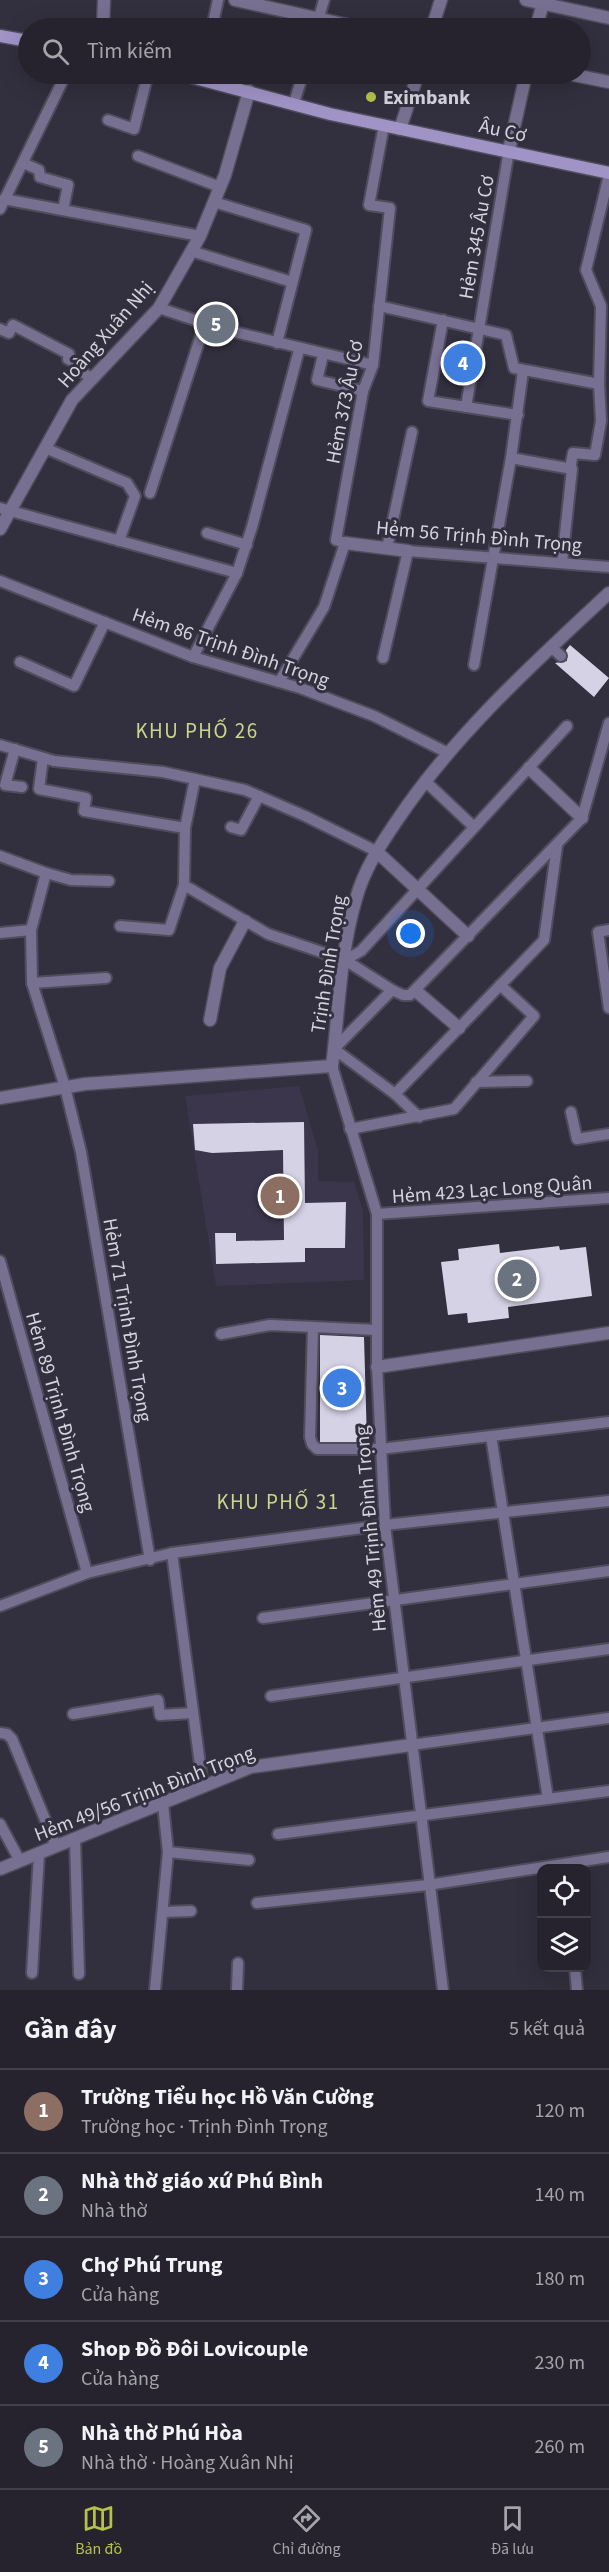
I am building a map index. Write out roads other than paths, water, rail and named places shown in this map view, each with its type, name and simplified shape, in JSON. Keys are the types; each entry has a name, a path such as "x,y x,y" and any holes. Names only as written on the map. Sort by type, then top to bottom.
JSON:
{"main road":[{"path":"0,36 18,39"},
{"name":"Âu Cơ","path":"227,84 330,114 509,150 609,174"}],"street":[{"path":"103,18 104,0"},
{"path":"235,0 296,18"},
{"path":"435,18 441,0"},
{"path":"525,0 543,2 609,18"},
{"path":"539,18 543,2"},
{"path":"591,78 609,82"},
{"path":"400,129 415,84"},
{"path":"509,150 523,84"},
{"name":"Hoàng Xuân Nhị","path":"0,529 5,509 45,448 72,400 159,308 200,236 220,187 249,91"},
{"name":"Hẻm 56 Trịnh Đình Trọng","path":"345,543 408,551"},
{"name":"Trịnh Đình Trọng","path":"332,1066 345,960 356,898 376,851 425,781 448,753 551,647 609,593"},
{"path":"529,768 582,818"},
{"path":"376,851 468,936"},
{"path":"210,1020 220,968 245,921"},
{"path":"416,991 459,1028"},
{"path":"0,1098 65,1087 332,1066"},
{"path":"377,1367 609,1333"},
{"name":"Hẻm 49/56 Trịnh Đình Trọng","path":"0,1869 251,1767 411,1745"}],"lane":[{"path":"214,18 218,0"},
{"path":"319,18 324,0"},
{"path":"61,84 2,204 63,210 200,236"},
{"path":"108,120 134,129 145,84"},
{"path":"294,104 300,84"},
{"name":"Hẻm 373 Âu Cơ","path":"345,543 336,540 363,391 373,365 390,208 369,205 384,125"},
{"name":"Hẻm 345 Âu Cơ","path":"466,407 509,150"},
{"path":"138,156 220,187"},
{"path":"23,163 39,170 40,177 68,185 63,210"},
{"path":"562,562 573,453 596,455 605,422 599,384 601,306 586,270 609,174"},
{"path":"214,202 306,230 277,344"},
{"path":"191,251 292,282"},
{"path":"379,306 506,336 514,368 599,384"},
{"path":"159,308 299,350 373,365"},
{"path":"443,320 428,401 518,415"},
{"path":"150,493 205,323"},
{"path":"0,329 9,333 13,325 69,354 68,359 78,364 76,369 92,378"},
{"path":"193,657 237,573 247,545 299,350"},
{"path":"324,355 317,380 363,391"},
{"path":"474,665 524,371"},
{"path":"387,548 412,432"},
{"path":"45,448 127,483 135,496 119,541"},
{"path":"511,458 570,469"},
{"path":"5,509 237,573"},
{"path":"207,533 247,545"},
{"path":"279,682 324,607 345,543"},
{"path":"383,658 408,551"},
{"name":"Hẻm 56 Trịnh Đình Trọng","path":"408,551 609,567"},
{"name":"Hẻm 86 Trịnh Đình Trọng","path":"0,581 193,657 279,682 374,716 448,753"},
{"path":"20,662 74,686 105,622"},
{"path":"551,647 561,656"},
{"path":"184,885 268,934 345,960 392,990 404,995 416,991 582,818 609,723"},
{"path":"345,960 361,951 567,726"},
{"path":"0,744 43,758 163,772 245,790 376,851"},
{"path":"15,749 5,785 22,787"},
{"path":"43,758 39,789 86,798 84,811 185,828"},
{"path":"120,926 169,930 184,885 185,828 195,779"},
{"path":"425,781 474,827"},
{"path":"231,827 242,830 260,796"},
{"path":"395,1094 544,940 557,845"},
{"path":"0,856 71,880 109,881"},
{"name":"Hẻm 71 Trịnh Đình Trọng","path":"46,873 31,930 32,983 65,1087 81,1152 150,1560"},
{"path":"0,933 31,930"},
{"path":"609,930 598,932 609,1008"},
{"path":"32,983 106,978"},
{"path":"350,1129 454,1109 534,1016 500,985"},
{"path":"392,990 334,1050 395,1094 418,1117"},
{"name":"Hẻm 49 Trịnh Đình Trọng","path":"332,1066 377,1214 377,1367 385,1525 428,1885 443,1990"},
{"path":"476,1082 527,1081"},
{"path":"571,1112 577,1139 609,1134"},
{"name":"Hẻm 423 Lạc Long Quân","path":"377,1214 609,1198"},
{"name":"Hẻm 89 Trịnh Đình Trọng","path":"0,1261 87,1574"},
{"path":"221,1334 270,1325 377,1330"},
{"path":"313,1327 310,1437 317,1449 380,1449 609,1422"},
{"path":"490,1436 548,1799"},
{"path":"0,1606 87,1574 172,1553 385,1525 609,1501"},
{"path":"172,1553 203,1787"},
{"path":"263,1618 609,1571"},
{"path":"271,1696 609,1649"},
{"path":"73,1714 158,1700 160,1715 193,1713"},
{"path":"411,1745 609,1718"},
{"path":"0,1733 12,1738 56,1846"},
{"path":"278,1834 609,1791"},
{"path":"155,1990 168,1852 163,1804"},
{"path":"0,1824 20,1862"},
{"path":"75,1840 79,1974"},
{"path":"168,1852 249,1860"},
{"path":"32,1973 39,1854"},
{"path":"257,1903 428,1885 609,1857"},
{"path":"163,1912 191,1911"},
{"path":"237,1990 238,1963"},
{"path":"575,1972 577,1990"}],"place":[{"name":"Eximbank","path":"371,97"},
{"name":"Nhà thờ Phú Hòa","path":"216,324"},
{"name":"Shop Đồ Đôi Lovicouple","path":"463,363"},
{"name":"Trường Tiểu học Hồ Văn Cường","path":"280,1196"},
{"name":"Nhà thờ giáo xứ Phú Bình","path":"517,1279"},
{"name":"Chợ Phú Trung","path":"342,1388"}],"district":[{"name":"KHU PHỐ 26","path":"197,731"},
{"name":"KHU PHỐ 31","path":"278,1502"}]}
